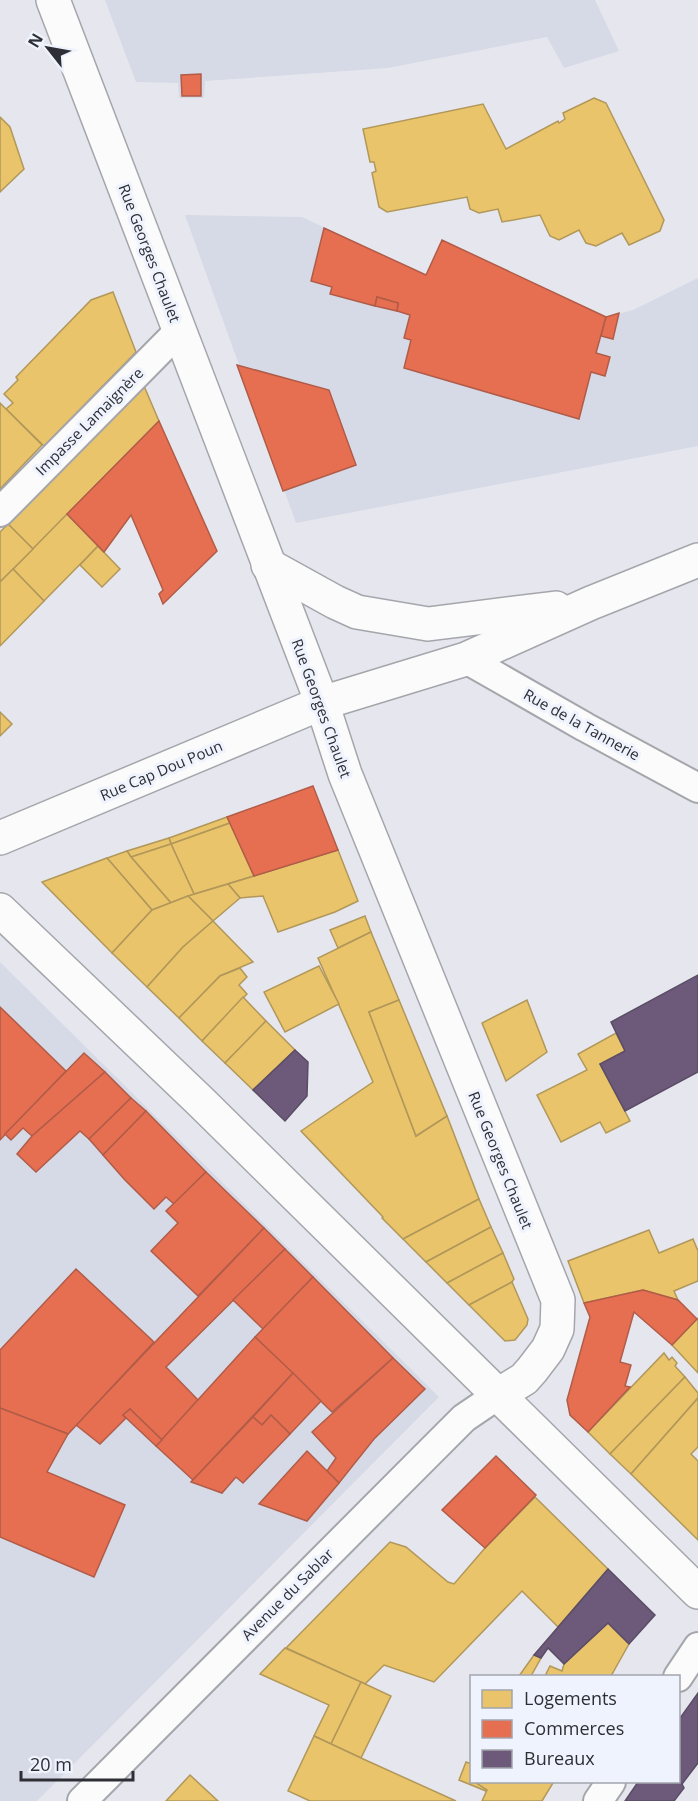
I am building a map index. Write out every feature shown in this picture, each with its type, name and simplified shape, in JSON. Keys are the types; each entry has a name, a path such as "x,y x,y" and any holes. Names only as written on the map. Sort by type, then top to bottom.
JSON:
{"main road":[{"name":"Rue Georges Chaulet","path":"53,0 322,703 350,785 558,1300 557,1329 548,1348 524,1379 498,1395"},
{"path":"268,565 357,612 428,624 591,603 698,560"},
{"name":"Rue Cap Dou Poun","path":"0,838 322,703 466,659 591,603"},
{"path":"0,910 201,1102 698,1592"}],"street":[{"name":"Impasse Lamaignère","path":"0,512 179,330"},
{"name":"Rue de la Tannerie","path":"466,659 585,728 698,788"},
{"name":"Avenue du Sablar","path":"82,1801 464,1418 498,1395"},
{"path":"679,1675 698,1647"},
{"path":"598,1801 610,1783"}],"shaded area":[{"path":"105,0 595,0 619,51 564,68 547,37 388,68 205,81 204,98 179,98 178,83 136,82"},
{"path":"185,215 302,217 426,275 442,240 606,317 633,310 698,278 698,446 296,523"},
{"path":"0,962 439,1397 37,1801 0,1801"}],"building: Logements":[{"path":"594,98 606,103 664,220 660,231 629,245 622,233 596,246 586,243 579,230 559,240 550,236 540,215 502,222 498,209 479,213 470,209 467,197 387,212 379,207 372,173 376,171 374,162 370,162 363,129 483,104 506,149 558,121 559,123 565,119 563,113"},
{"path":"0,117 10,127 24,169 0,192"},
{"path":"113,292 136,352 44,446 6,409 13,403 4,394 18,380 16,377 91,300"},
{"path":"141,379 159,421 33,549 3,519"},
{"path":"0,403 42,445 0,489"},
{"path":"67,514 98,546 44,601 13,569"},
{"path":"8,524 33,549 0,582 0,532"},
{"path":"98,546 120,569 102,587 80,565"},
{"path":"13,569 44,601 0,646 0,582"},
{"path":"0,712 12,724 0,736"},
{"path":"227,817 230,823 171,844 169,838"},
{"path":"230,823 254,876 194,894 171,844"},
{"path":"169,838 171,844 131,857 127,851"},
{"path":"171,844 194,894 171,903 131,857"},
{"path":"338,850 358,901 335,912 278,932 263,896 240,898 228,884"},
{"path":"127,851 171,903 152,910 107,858"},
{"path":"107,858 152,910 112,953 42,882"},
{"path":"228,884 240,898 213,921 188,896"},
{"path":"188,896 213,921 183,947 147,987 112,953 152,910"},
{"path":"365,916 371,932 338,948 330,930"},
{"path":"213,921 253,962 220,976 179,1018 147,987 183,947"},
{"path":"371,932 399,1000 369,1012 416,1136 447,1116 479,1199 403,1239 301,1131 373,1082 318,958"},
{"path":"319,966 339,1004 285,1032 264,992"},
{"path":"240,968 247,977 239,985 247,994 202,1041 179,1018 220,976"},
{"path":"243,997 266,1021 225,1063 202,1041"},
{"path":"399,1000 447,1116 416,1136 369,1012"},
{"path":"527,1000 547,1052 506,1081 482,1023"},
{"path":"266,1021 295,1050 253,1090 225,1063"},
{"path":"616,1033 625,1051 600,1064 630,1121 606,1133 600,1122 561,1142 537,1095 587,1070 578,1054"},
{"path":"479,1199 491,1227 426,1262 403,1239"},
{"path":"491,1227 503,1253 447,1283 426,1262"},
{"path":"649,1230 659,1253 693,1239 698,1251 698,1281 674,1291 678,1300 643,1290 584,1303 568,1261"},
{"path":"503,1253 514,1279 512,1282 469,1305 447,1283"},
{"path":"512,1282 528,1319 527,1325 515,1340 505,1341 469,1305"},
{"path":"698,1318 698,1373 672,1345"},
{"path":"664,1353 669,1360 672,1357 677,1363 675,1366 685,1377 610,1454 588,1432"},
{"path":"685,1377 698,1393 698,1398 631,1474 610,1454"},
{"path":"698,1398 698,1447 691,1454 698,1461 698,1540 631,1474"},
{"path":"535,1497 608,1569 558,1627 522,1591 434,1682 384,1665 365,1684 286,1648 390,1542 406,1547 448,1582 454,1584 485,1548"},
{"path":"608,1623 629,1644 612,1675 546,1675 550,1666 562,1671 564,1664"},
{"path":"285,1648 361,1682 331,1744 314,1736 329,1705 260,1674"},
{"path":"534,1655 541,1658 532,1675 520,1675"},
{"path":"361,1682 391,1696 361,1758 331,1744"},
{"path":"314,1736 456,1801 310,1801 288,1791"},
{"path":"466,1762 470,1763 470,1783 476,1783 487,1790 486,1791 459,1780"},
{"path":"190,1775 218,1801 166,1801"},
{"path":"476,1783 553,1783 542,1801 482,1801 487,1790"}],"building: Commerces":[{"path":"201,74 201,96 182,96 181,75"},
{"path":"324,228 426,275 442,240 606,317 596,353 610,357 605,376 591,372 579,419 404,368 411,340 404,338 410,315 397,311 398,303 377,297 375,306 330,294 332,287 311,281"},
{"path":"377,297 398,303 397,311 375,306"},
{"path":"619,313 613,339 601,336 606,317"},
{"path":"237,365 329,390 356,465 283,491"},
{"path":"159,421 217,551 163,604 159,594 163,590 131,515 104,552 67,514"},
{"path":"313,786 338,850 254,876 227,817"},
{"path":"0,1007 66,1071 0,1140"},
{"path":"84,1053 105,1072 32,1136 23,1128 11,1140 5,1134"},
{"path":"105,1072 131,1098 89,1139 80,1131 36,1172 17,1154 32,1136"},
{"path":"131,1098 146,1111 103,1155 89,1139"},
{"path":"146,1111 206,1172 174,1204 166,1197 154,1209 103,1155"},
{"path":"206,1172 264,1228 198,1296 151,1251 178,1223 166,1211"},
{"path":"264,1228 285,1249 166,1367 198,1400 162,1440 130,1409 123,1415 126,1418 100,1444 76,1425"},
{"path":"285,1249 313,1277 263,1329 233,1300"},
{"path":"76,1269 154,1342 68,1434 0,1408 0,1350"},
{"path":"313,1277 393,1358 332,1412 255,1337"},
{"path":"643,1290 678,1300 697,1319 672,1345 634,1312 620,1362 631,1365 625,1386 630,1387 588,1432 570,1415 567,1400 590,1317 584,1303"},
{"path":"255,1337 293,1373 193,1480 156,1446"},
{"path":"393,1358 425,1389 374,1439 339,1483 327,1471 336,1458 312,1432"},
{"path":"293,1373 321,1401 290,1434 271,1415 262,1425 253,1417"},
{"path":"0,1408 68,1434 47,1472 125,1505 94,1577 0,1537"},
{"path":"130,1409 162,1440 156,1446 123,1415"},
{"path":"271,1415 290,1434 243,1483 236,1477 222,1493 191,1482 253,1417 262,1425"},
{"path":"307,1451 339,1483 307,1521 259,1504"},
{"path":"496,1456 536,1495 485,1548 442,1510"}],"building: Bureaux":[{"path":"698,975 698,1072 625,1111 600,1064 625,1051 611,1022"},
{"path":"295,1050 308,1062 307,1096 285,1121 253,1090"},
{"path":"608,1569 655,1615 629,1644 608,1623 564,1664 548,1648 541,1658 534,1655"},
{"path":"698,1693 698,1763 682,1784 684,1788 674,1801 625,1801 637,1783 680,1783 680,1718"}]}
